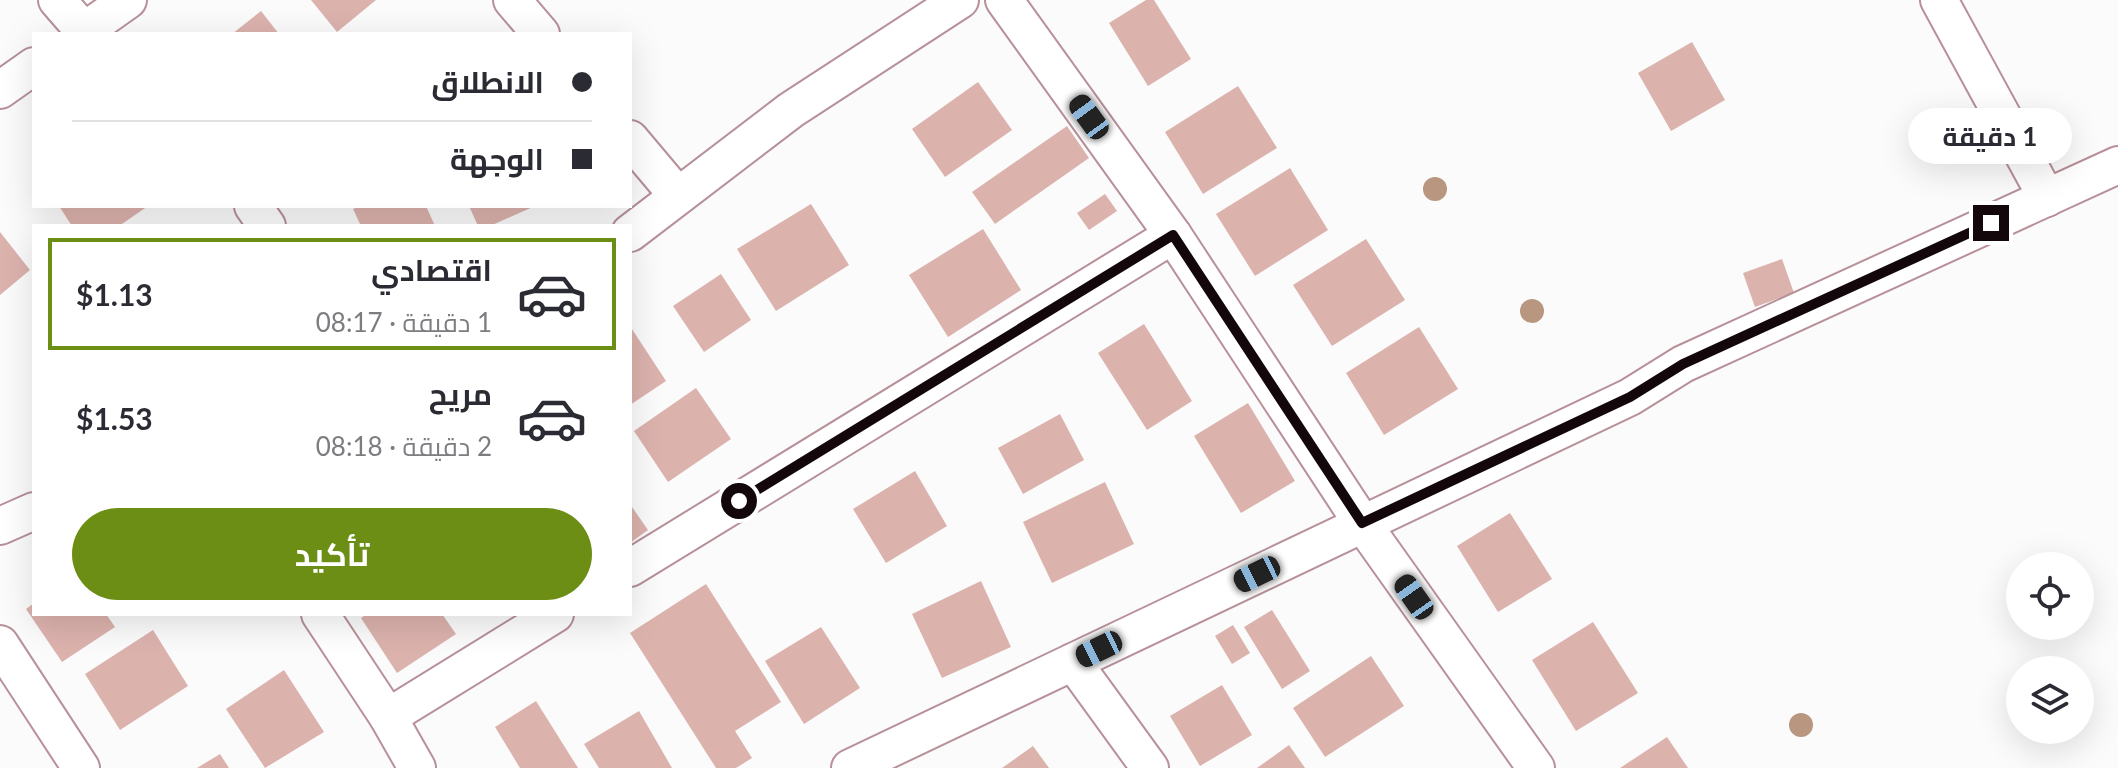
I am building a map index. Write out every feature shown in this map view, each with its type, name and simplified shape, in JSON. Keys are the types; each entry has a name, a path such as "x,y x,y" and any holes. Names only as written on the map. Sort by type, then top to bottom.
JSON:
{"street":[{"path":"57,0 82,32 126,14"},
{"path":"512,0 539,32"},
{"path":"632,231 791,110 960,0"},
{"path":"1004,0 1173,235 1362,523 1536,768"},
{"path":"1939,0 2047,198"},
{"path":"0,90 32,67"},
{"path":"632,141 678,196"},
{"path":"850,768 1630,397 1683,364 2118,165"},
{"path":"632,567 1173,235"},
{"path":"0,526 32,512"},
{"path":"321,616 388,717 417,768"},
{"path":"388,717 552,616"},
{"path":"0,644 81,768"},
{"path":"1073,662 1150,768"}],"building":[{"path":"311,0 376,0 337,32"},
{"path":"1146,0 1154,0 1191,59 1148,86 1109,23"},
{"path":"261,11 277,32 235,32"},
{"path":"1692,42 1725,100 1671,131 1638,73"},
{"path":"978,82 1012,130 945,177 912,129"},
{"path":"1238,86 1277,148 1203,194 1165,132"},
{"path":"1067,126 1089,158 995,224 972,192"},
{"path":"1290,168 1328,230 1255,276 1216,214"},
{"path":"1105,194 1117,211 1089,230 1077,213"},
{"path":"811,204 849,265 776,311 737,249"},
{"path":"60,208 145,208 122,224 71,224"},
{"path":"427,208 434,224 360,224 353,209"},
{"path":"470,208 530,208 494,224 477,224"},
{"path":"983,229 1021,290 948,337 909,275"},
{"path":"0,232 30,270 0,295"},
{"path":"1366,239 1405,300 1332,346 1293,285"},
{"path":"1782,259 1794,293 1755,307 1743,273"},
{"path":"721,274 751,320 704,352 673,306"},
{"path":"1144,324 1192,401 1147,430 1098,353"},
{"path":"1419,327 1458,389 1384,435 1346,373"},
{"path":"632,329 666,381 632,404"},
{"path":"696,388 731,439 668,482 634,431"},
{"path":"1248,403 1295,481 1241,513 1194,436"},
{"path":"1060,414 1084,460 1023,494 998,448"},
{"path":"915,471 947,526 886,563 853,509"},
{"path":"1105,482 1134,544 1052,583 1023,522"},
{"path":"632,507 648,530 632,542"},
{"path":"1510,513 1552,579 1498,612 1457,546"},
{"path":"981,581 1011,647 942,678 912,614"},
{"path":"706,584 781,702 735,731 752,758 736,768 716,768 630,633"},
{"path":"32,604 32,616 107,616 115,627 62,662 26,609"},
{"path":"1272,610 1310,671 1282,689 1244,627"},
{"path":"443,616 456,634 397,673 361,618"},
{"path":"1593,622 1638,693 1576,731 1532,660"},
{"path":"1233,625 1250,653 1232,664 1215,636"},
{"path":"821,627 860,688 804,724 765,661"},
{"path":"153,630 188,686 120,730 85,674"},
{"path":"1371,656 1404,706 1325,757 1293,708"},
{"path":"284,670 324,732 265,768 226,709"},
{"path":"1222,685 1252,735 1200,766 1170,716"},
{"path":"536,701 578,768 520,768 495,727"},
{"path":"639,711 672,768 599,768 584,744"},
{"path":"1667,737 1688,768 1620,768"},
{"path":"1289,745 1305,768 1257,768"},
{"path":"1033,746 1049,768 1002,768"},
{"path":"220,754 229,768 197,768"}],"route":[{"path":"739,501 1173,235 1362,523 1630,397 1683,364 1991,223"}]}
